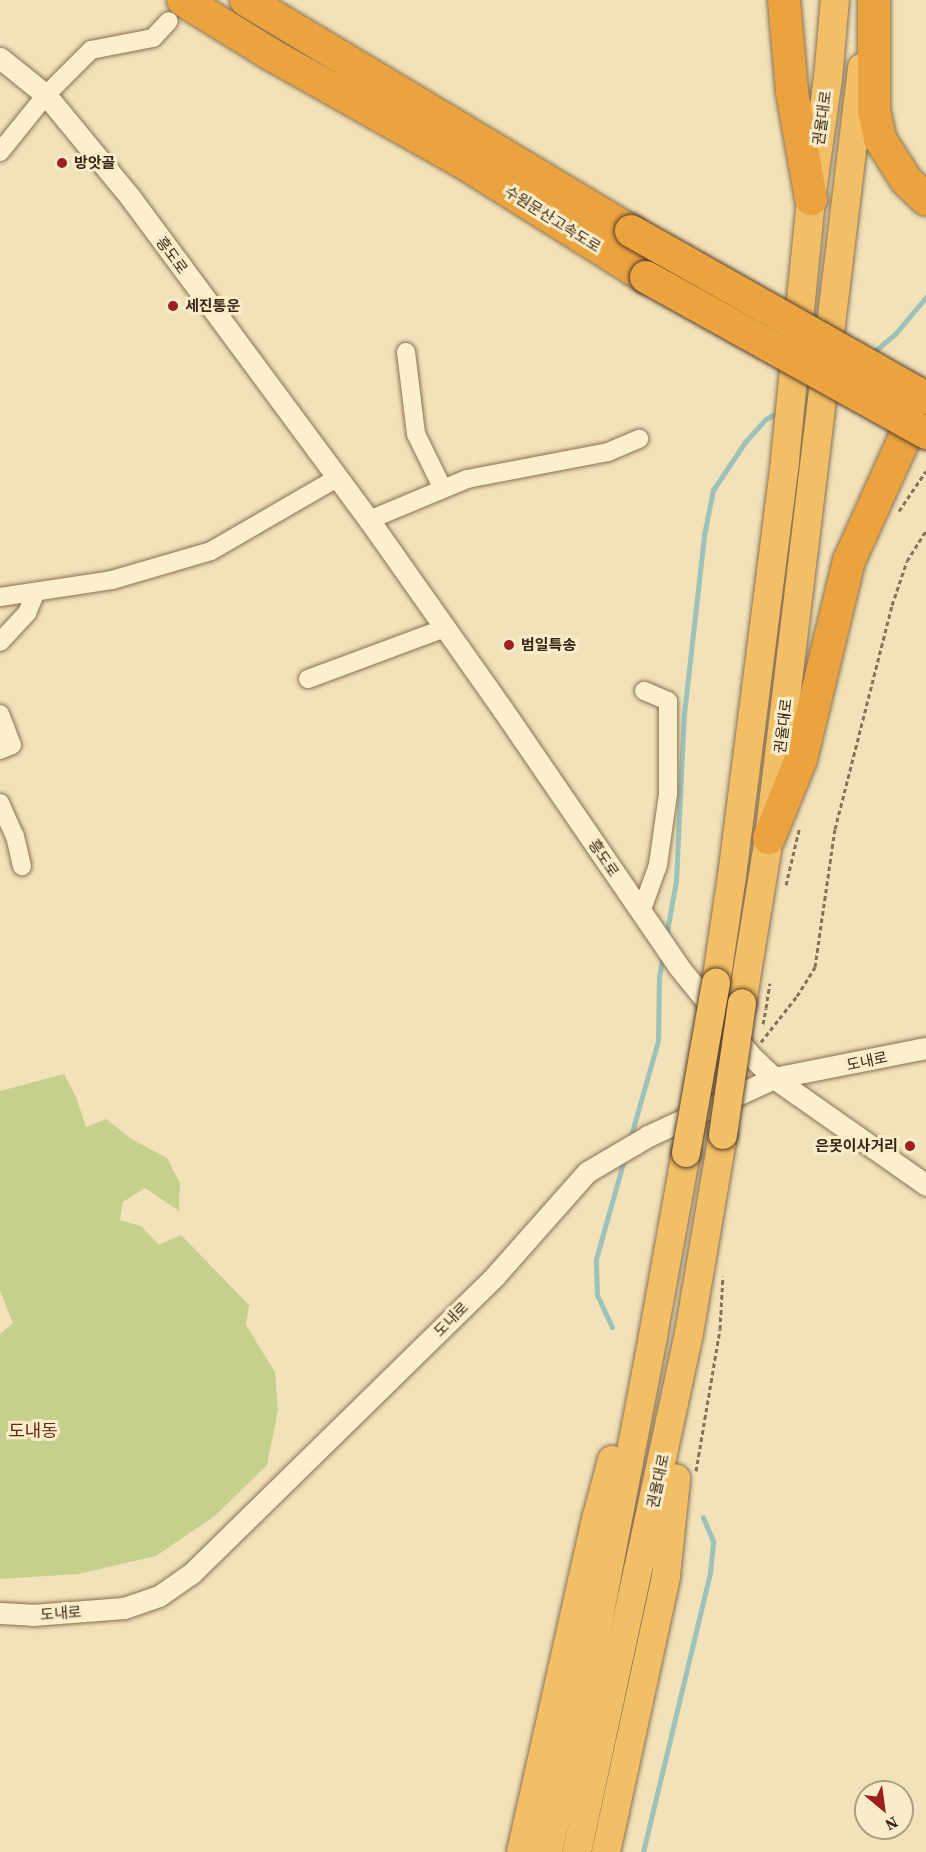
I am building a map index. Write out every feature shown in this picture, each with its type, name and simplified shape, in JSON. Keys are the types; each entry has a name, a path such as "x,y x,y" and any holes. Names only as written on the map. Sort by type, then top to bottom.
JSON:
{"highway":[{"name":"수원문산고속도로","path":"246,0 637,222 926,398"},
{"path":"275,0 296,18 637,222 926,377"},
{"path":"784,0 792,92 811,199"},
{"name":"권율대로","path":"556,1820 581,1711 666,1267 716,983 732,876 785,460 811,199 828,78 835,0"},
{"name":"권율대로","path":"556,1820 652,1511 699,1281 769,838 841,225 857,117 868,0"},
{"path":"874,0 874,110 880,140 906,180 923,197"},
{"name":"수원문산고속도로","path":"176,10 270,54 464,163 646,277 926,433"},
{"path":"769,838 801,759 849,561 904,439 926,412"},
{"path":"606,1851 666,1576 699,1281"},
{"path":"508,1852 556,1820"},
{"path":"522,1852 556,1820"},
{"path":"532,1852 556,1820"},
{"path":"548,1852 556,1820"},
{"path":"556,1820 576,1852"}],"street":[{"path":"0,152 46,95 91,50 153,38 176,10"},
{"name":"흥도로","path":"0,58 46,95 130,197 446,628 678,966 750,1055 774,1078 926,1185"},
{"path":"406,352 416,434 443,489"},
{"path":"369,520 467,479 608,452 639,439"},
{"path":"0,597 112,580 211,551 337,478"},
{"path":"0,642 27,613 36,592"},
{"path":"308,678 446,628"},
{"path":"644,690 668,701 668,794 658,865 644,916"},
{"path":"0,714 12,745 0,750"},
{"path":"0,803 15,836 22,866"},
{"name":"도내로","path":"0,1613 33,1615 124,1608 159,1596 191,1574 495,1276 587,1172 648,1136 774,1078 926,1048"}],"path":[{"path":"750,1055 797,996 815,967 835,829 892,605 907,561 926,531"}],"green space":[{"path":"64,1074 76,1097 86,1127 106,1119 130,1138 167,1158 180,1183 179,1211 145,1188 123,1202 120,1220 141,1226 159,1245 181,1235 249,1305 246,1325 275,1372 278,1410 267,1465 216,1515 156,1556 78,1574 0,1579 0,1334 13,1323 0,1291 0,1091"}],"waterway":[{"path":"870,355 895,334 926,297"},
{"path":"666,936 676,881 684,714 704,535 713,490 745,442 766,419 780,411"},
{"path":"630,1139 658,1041 659,977 663,954"},
{"path":"612,1327 597,1295 596,1259 625,1156"},
{"path":"643,1852 710,1572 713,1541 703,1517"}],"place":[{"name":"방앗골","path":"62,163"},
{"name":"세진통운","path":"173,306"},
{"name":"범일특송","path":"509,645"},
{"name":"은못이사거리","path":"910,1146"}],"district":[{"name":"도내동","path":"33,1431"}]}
